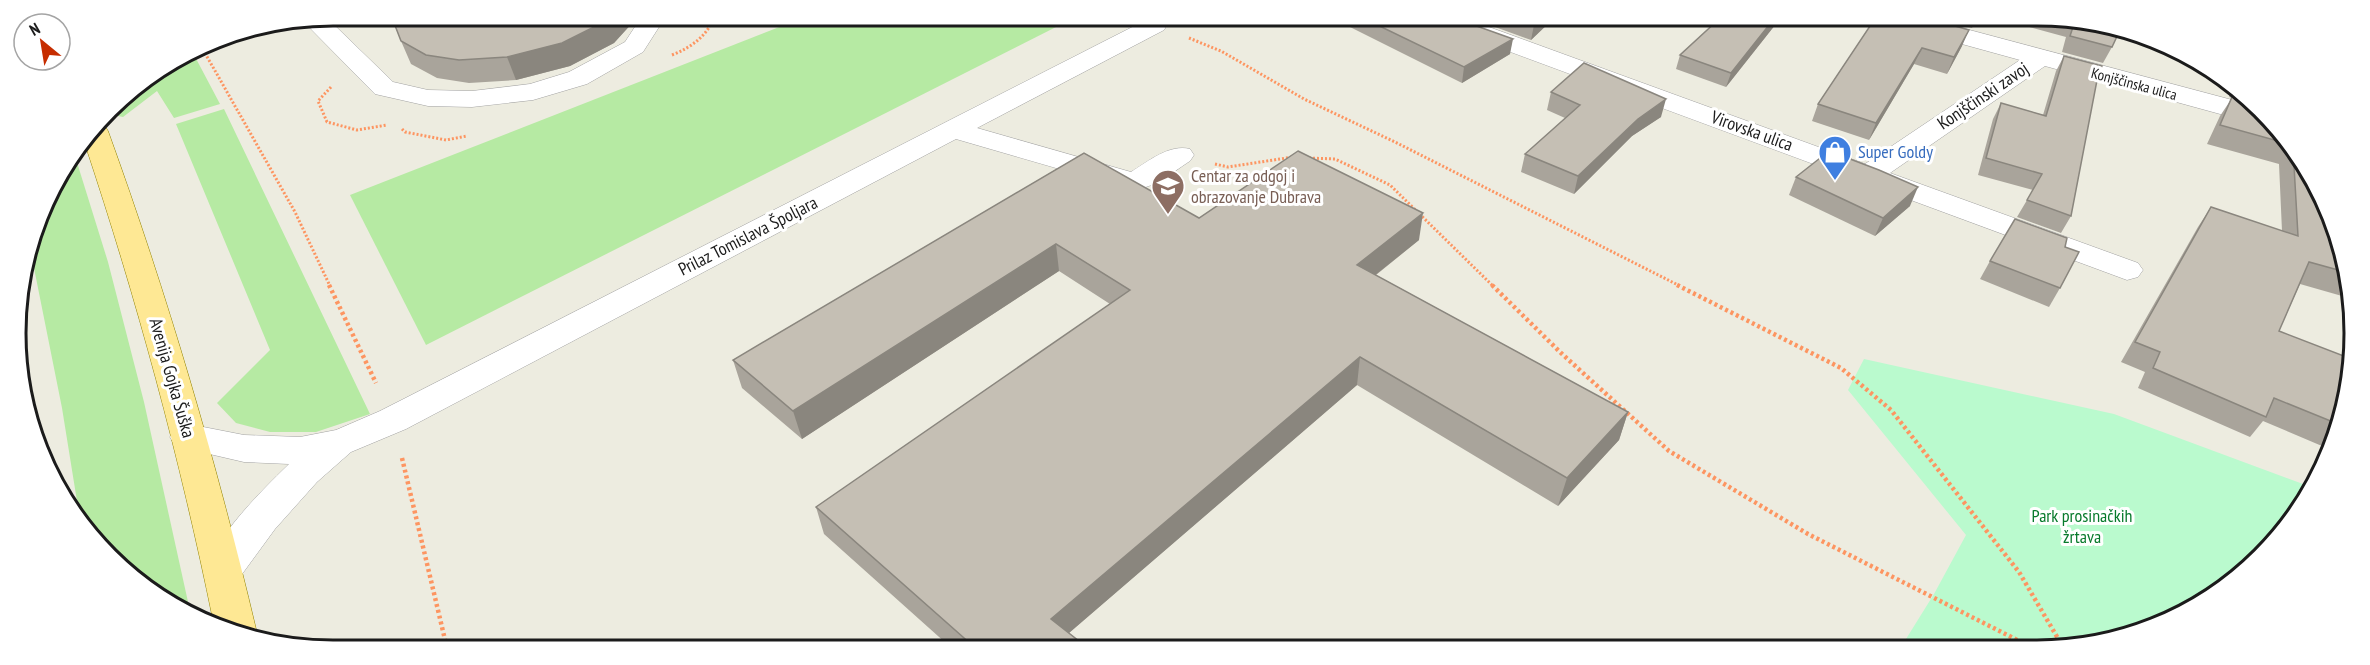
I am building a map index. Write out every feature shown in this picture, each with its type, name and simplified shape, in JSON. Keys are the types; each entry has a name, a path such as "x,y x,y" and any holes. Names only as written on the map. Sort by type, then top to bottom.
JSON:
{"main road":[{"name":"Avenija Gojka Šuška","path":"96,137 123,210 188,437 223,570 234,623"}],"street":[{"path":"321,26 384,88 428,98 472,99 533,92 578,78 634,47 648,26"},
{"name":"Prilaz Tomislava Špoljara","path":"188,437 228,447 268,452 308,449 339,443 393,420 1153,26"},
{"name":"Virovska ulica","path":"1463,26 2127,270"},
{"name":"Konjščinska ulica","path":"1923,26 2255,115"},
{"name":"Konjščinski zavoj","path":"1869,174 2038,58"},
{"path":"953,130 1135,182 1180,155"},
{"name":"Prilaz Tomislava Špoljara","path":"223,570 256,522 292,482 339,443"}],"path":[{"path":"1158,26 1221,51 1304,99 1395,142 1841,368 1891,410 2019,572 2058,639"},
{"path":"205,53 295,212 373,378"},
{"path":"1180,155 1227,167 1288,157 1335,159 1390,185 1561,353 1669,451 1808,534 2017,640"},
{"path":"400,450 445,640"}],"green space":[{"path":"782,26 1058,26 426,345 350,195"},
{"path":"196,58 220,104 174,118 157,91 123,117 118,116 117,113 146,89"},
{"path":"224,109 370,414 316,432 270,432 236,423 217,403 270,350 176,124"},
{"path":"77,162 108,262 144,402 188,603 162,588 115,550 77,504 62,408 33,264 49,215"},
{"name":"Park prosinačkih žrtava","path":"1864,359 2114,414 2304,484 2293,503 2255,550 2208,588 2155,616 2097,634 2058,639 1905,640 1966,535 1848,390"}],"building":[{"path":"395,26 596,26 562,43 507,57 459,60 426,55 401,41"},
{"path":"1379,26 1477,26 1513,39 1464,67"},
{"path":"1711,26 1768,26 1731,73 1680,55"},
{"path":"1870,26 1955,26 1969,30 1954,57 1922,48 1876,123 1818,104"},
{"path":"2073,27 2117,36 2112,47 2070,36"},
{"path":"2064,56 2102,66 2098,75 2071,216 2027,200 2042,174 1986,158 2001,103 2046,116"},
{"path":"1584,63 1666,99 1638,119 1578,176 1525,154 1580,105 1551,92"},
{"path":"2232,97 2255,115 2277,141 2220,125"},
{"path":"1298,151 1423,213 1357,265 1628,412 1567,478 1360,357 1051,619 1078,640 966,640 816,507 1130,290 1056,244 793,411 733,360 1084,153 1199,218"},
{"path":"1829,151 1918,187 1883,218 1796,177"},
{"path":"2294,163 2321,215 2338,270 2309,262 2279,331 2344,356 2339,392 2331,421 2274,398 2266,417 2153,368 2160,352 2135,342 2211,207 2298,236"},
{"path":"2015,219 2067,238 2065,247 2079,252 2060,288 1990,261"}],"place":[{"name":"Super Goldy","path":"1835,181"},
{"name":"Centar za odgoj i obrazovanje Dubrava","path":"1168,215"}]}
